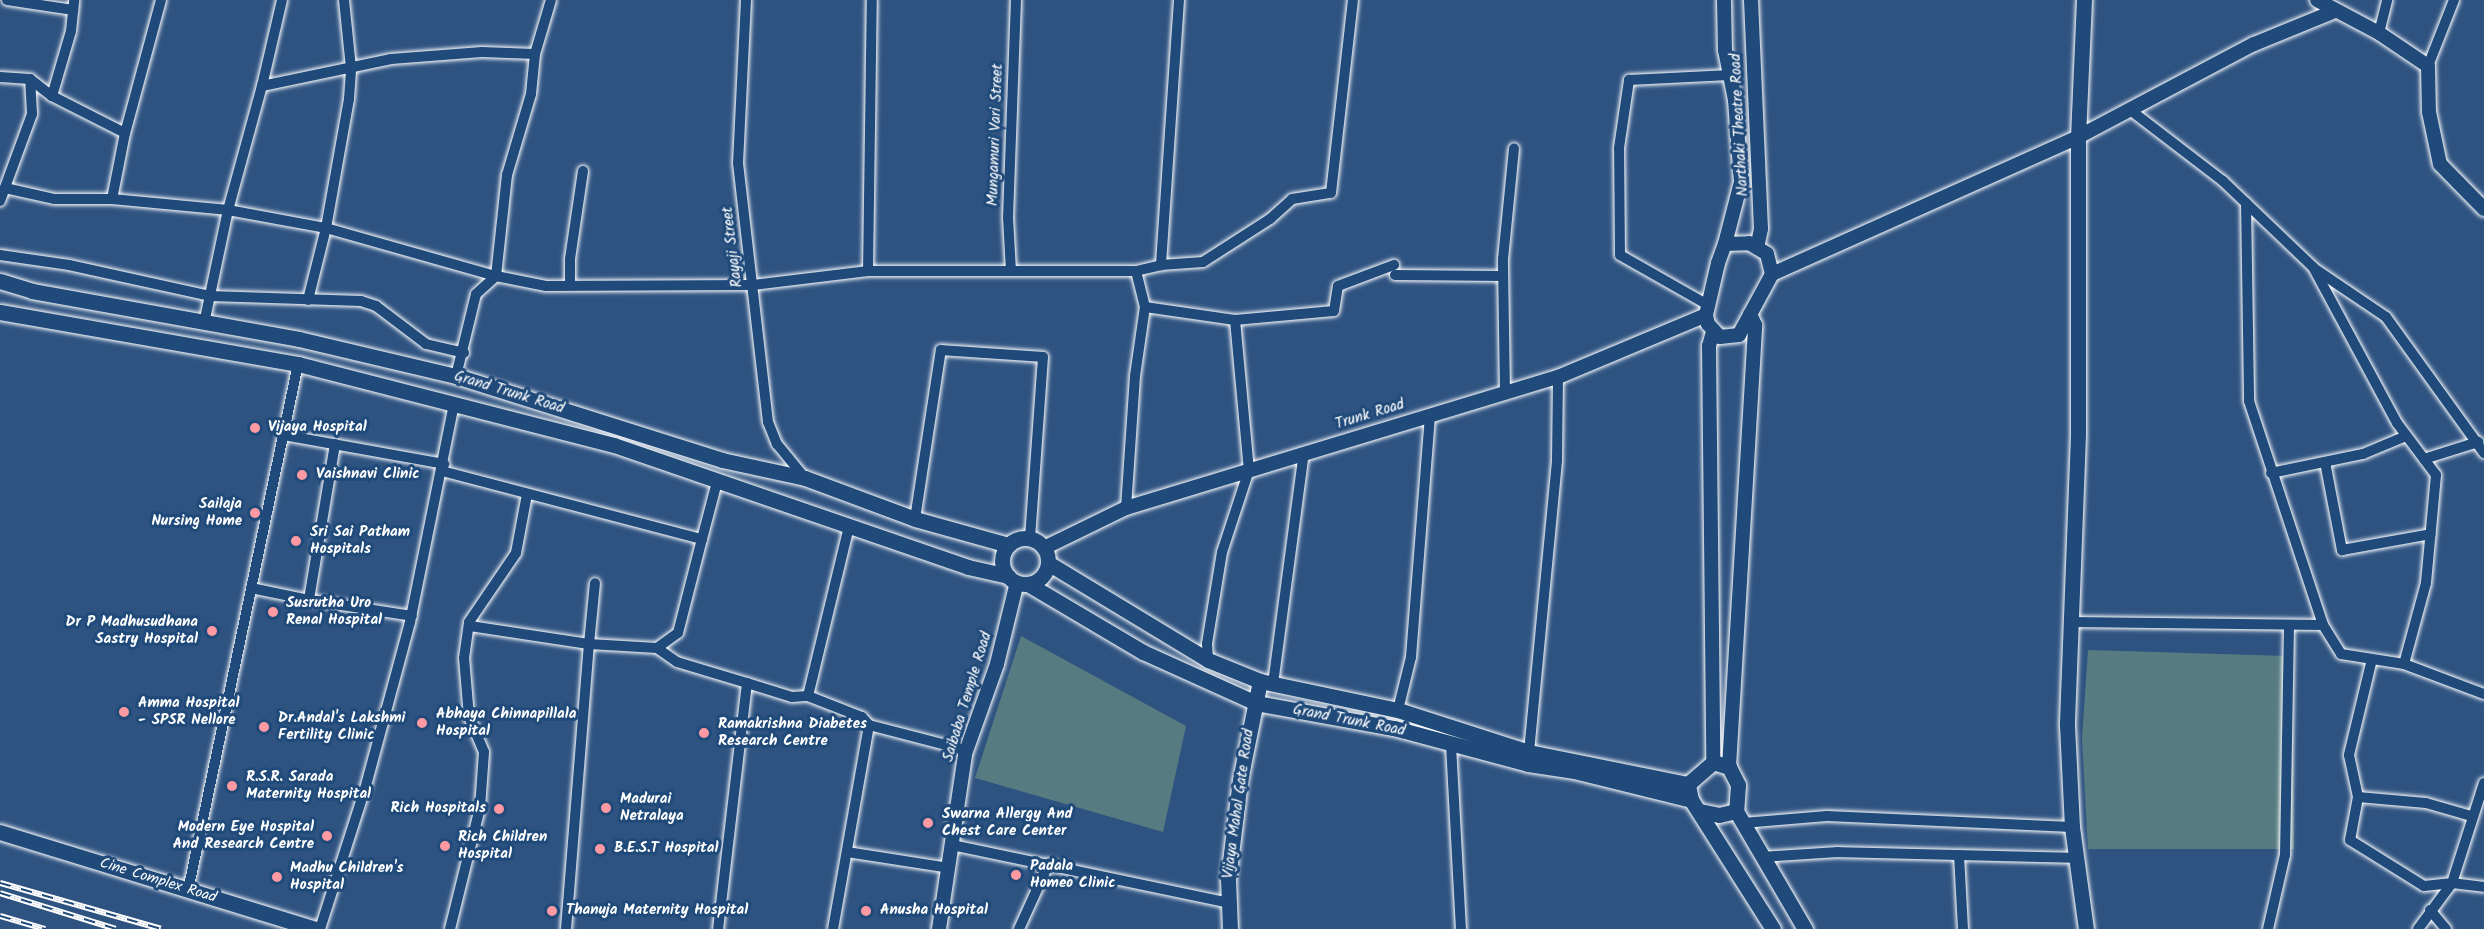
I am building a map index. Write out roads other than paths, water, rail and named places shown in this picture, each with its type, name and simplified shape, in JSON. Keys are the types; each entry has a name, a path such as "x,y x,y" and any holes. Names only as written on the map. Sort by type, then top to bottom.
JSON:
{"main road":[{"path":"2084,0 2078,137 2078,435 2067,725 2072,827 2086,929"},
{"name":"Grand Trunk Road","path":"0,281 32,291 205,319 456,376 722,460 805,478 915,519 1008,545"},
{"name":"Grand Trunk Road","path":"0,312 298,364 614,445 968,567 1018,581 1143,652 1256,703 1394,728 1451,745 1695,806 1719,815 1740,817"},
{"path":"1046,556 1041,577 1018,581 1002,563 1008,545 1017,539 1030,538 1046,556 1208,660 1267,683 1398,710 1529,752 1688,784"},
{"name":"Vijaya Mahal Gate Road","path":"1230,929 1228,879 1240,780 1256,703 1267,683"},
{"path":"1688,784 1713,762 1729,767 1738,785 1740,817 1761,857 1805,929"},
{"path":"1688,784 1695,806 1773,929"},
{"name":"Cine Complex Road","path":"0,832 318,929"}],"street":[{"path":"7,0 74,5 52,96"},
{"path":"112,199 125,133 161,0"},
{"path":"205,319 228,210 282,0"},
{"path":"308,300 326,228 351,68 344,0"},
{"path":"456,376 464,353 476,294 496,276 507,175 531,94 535,54 551,0"},
{"name":"Rayaji Street","path":"746,0 738,163 768,422 777,444 805,478"},
{"path":"868,271 872,0"},
{"name":"Mungamuri Vari Street","path":"1011,271 1008,218 1016,0"},
{"path":"1161,265 1179,0"},
{"path":"5,188 54,198 112,199 228,210 326,228 496,276 546,286 753,285 868,271 1136,271 1161,265 1203,262 1270,219 1292,199 1331,193 1353,0"},
{"name":"Narthaki Theatre Road","path":"1707,310 1741,182 1736,100 1725,50 1724,0"},
{"name":"Narthaki Theatre Road","path":"1751,0 1761,229 1757,248"},
{"path":"2317,0 2379,33 2428,66"},
{"path":"2379,33 2386,0"},
{"path":"2454,0 2428,66 2430,112 2440,164 2484,209"},
{"path":"1713,332 1720,337 1734,337 1750,314 1772,274 1948,192 2078,137 2254,44 2335,11"},
{"path":"261,86 391,59 482,52 535,54"},
{"path":"1713,762 1709,346 1713,332 1707,310 1620,255 1619,148 1629,80 1730,75"},
{"path":"0,77 30,79 52,96 125,133"},
{"path":"0,201 32,114 30,79"},
{"path":"2128,109 2223,180 2313,267 2386,317 2484,453"},
{"path":"1505,392 1503,276 1514,149"},
{"path":"570,285 570,259 583,171"},
{"path":"2246,203 2249,401 2323,625 2341,654 2404,663 2484,694"},
{"path":"1725,244 1749,243 1767,254 1772,274"},
{"path":"0,255 69,265 210,296 362,301 376,306 426,344 464,353"},
{"path":"2313,267 2406,436 2436,476 2426,583 2404,663"},
{"path":"1145,306 1234,320 1334,311 1338,286 1394,270 1503,276"},
{"path":"1126,508 1135,376 1145,306 1136,271"},
{"name":"Trunk Road","path":"1046,556 1126,508 1412,418 1430,418 1557,377 1707,310"},
{"path":"1729,767 1755,325 1750,314"},
{"path":"1208,660 1206,644 1222,552 1249,470 1234,320"},
{"path":"915,519 940,350 1042,357 1030,538"},
{"path":"188,891 298,364"},
{"path":"1529,752 1557,460 1557,377"},
{"path":"318,929 365,789 412,616 454,403"},
{"path":"1398,710 1411,657 1430,418"},
{"path":"284,435 443,468 527,494 702,539"},
{"path":"2271,473 2363,454 2406,436"},
{"path":"2424,459 2478,442"},
{"path":"309,600 335,444"},
{"path":"1267,683 1304,453"},
{"path":"2325,462 2342,550 2431,534"},
{"path":"657,648 678,633 717,482"},
{"path":"450,929 480,808 482,786 484,752 470,717 464,658 469,622 516,553 527,494"},
{"path":"808,696 849,526"},
{"name":"Saibaba Temple Road","path":"939,929 966,750 997,664 1018,581"},
{"path":"566,929 595,583"},
{"path":"251,588 309,600 412,616"},
{"path":"2072,622 2323,625"},
{"path":"2268,929 2285,855 2289,625"},
{"path":"470,626 589,644 657,648 677,662 792,697 808,696 862,717 869,724 966,750"},
{"path":"2372,659 2349,755 2358,797 2350,840 2424,886 2452,883 2484,887"},
{"path":"718,929 747,683"},
{"path":"833,929 869,724"},
{"path":"1451,745 1461,929"},
{"path":"2418,929 2452,883 2471,816 2484,783"},
{"path":"2358,797 2426,803 2471,816"},
{"path":"1740,817 1827,816 2072,827"},
{"path":"952,845 1048,863 1229,903"},
{"path":"847,852 949,868"},
{"path":"1761,857 1838,852 2076,858"},
{"path":"1959,855 1963,929"},
{"path":"1019,929 1048,863"},
{"path":"2430,910 2446,929"}],"railway":[{"path":"0,883 161,929"},
{"path":"0,893 116,929"},
{"path":"0,916 45,929"}],"place":[{"name":"Vijaya Hospital","path":"255,428"},
{"name":"Vaishnavi Clinic","path":"302,475"},
{"name":"Sailaja Nursing Home","path":"255,513"},
{"name":"Sri Sai Patham Hospitals","path":"296,541"},
{"name":"Susrutha Uro Renal Hospital","path":"273,612"},
{"name":"Dr P Madhusudhana Sastry Hospital","path":"212,631"},
{"name":"Amma Hospital - SPSR Nellore","path":"124,712"},
{"name":"Abhaya Chinnapillala Hospital","path":"422,723"},
{"name":"Dr.Andal's Lakshmi Fertility Clinic","path":"264,727"},
{"name":"Ramakrishna Diabetes Research Centre","path":"704,733"},
{"name":"R.S.R. Sarada Maternity Hospital","path":"232,786"},
{"name":"Madurai Netralaya","path":"606,808"},
{"name":"Rich Hospitals","path":"499,809"},
{"name":"Swarna Allergy And Chest Care Center","path":"928,823"},
{"name":"Modern Eye Hospital And Research Centre","path":"327,836"},
{"name":"Rich Children Hospital","path":"445,846"},
{"name":"B.E.S.T Hospital","path":"600,849"},
{"name":"Padala Homeo Clinic","path":"1016,875"},
{"name":"Madhu Children's Hospital","path":"277,877"},
{"name":"Thanuja Maternity Hospital","path":"552,911"},
{"name":"Anusha Hospital","path":"866,911"}]}
